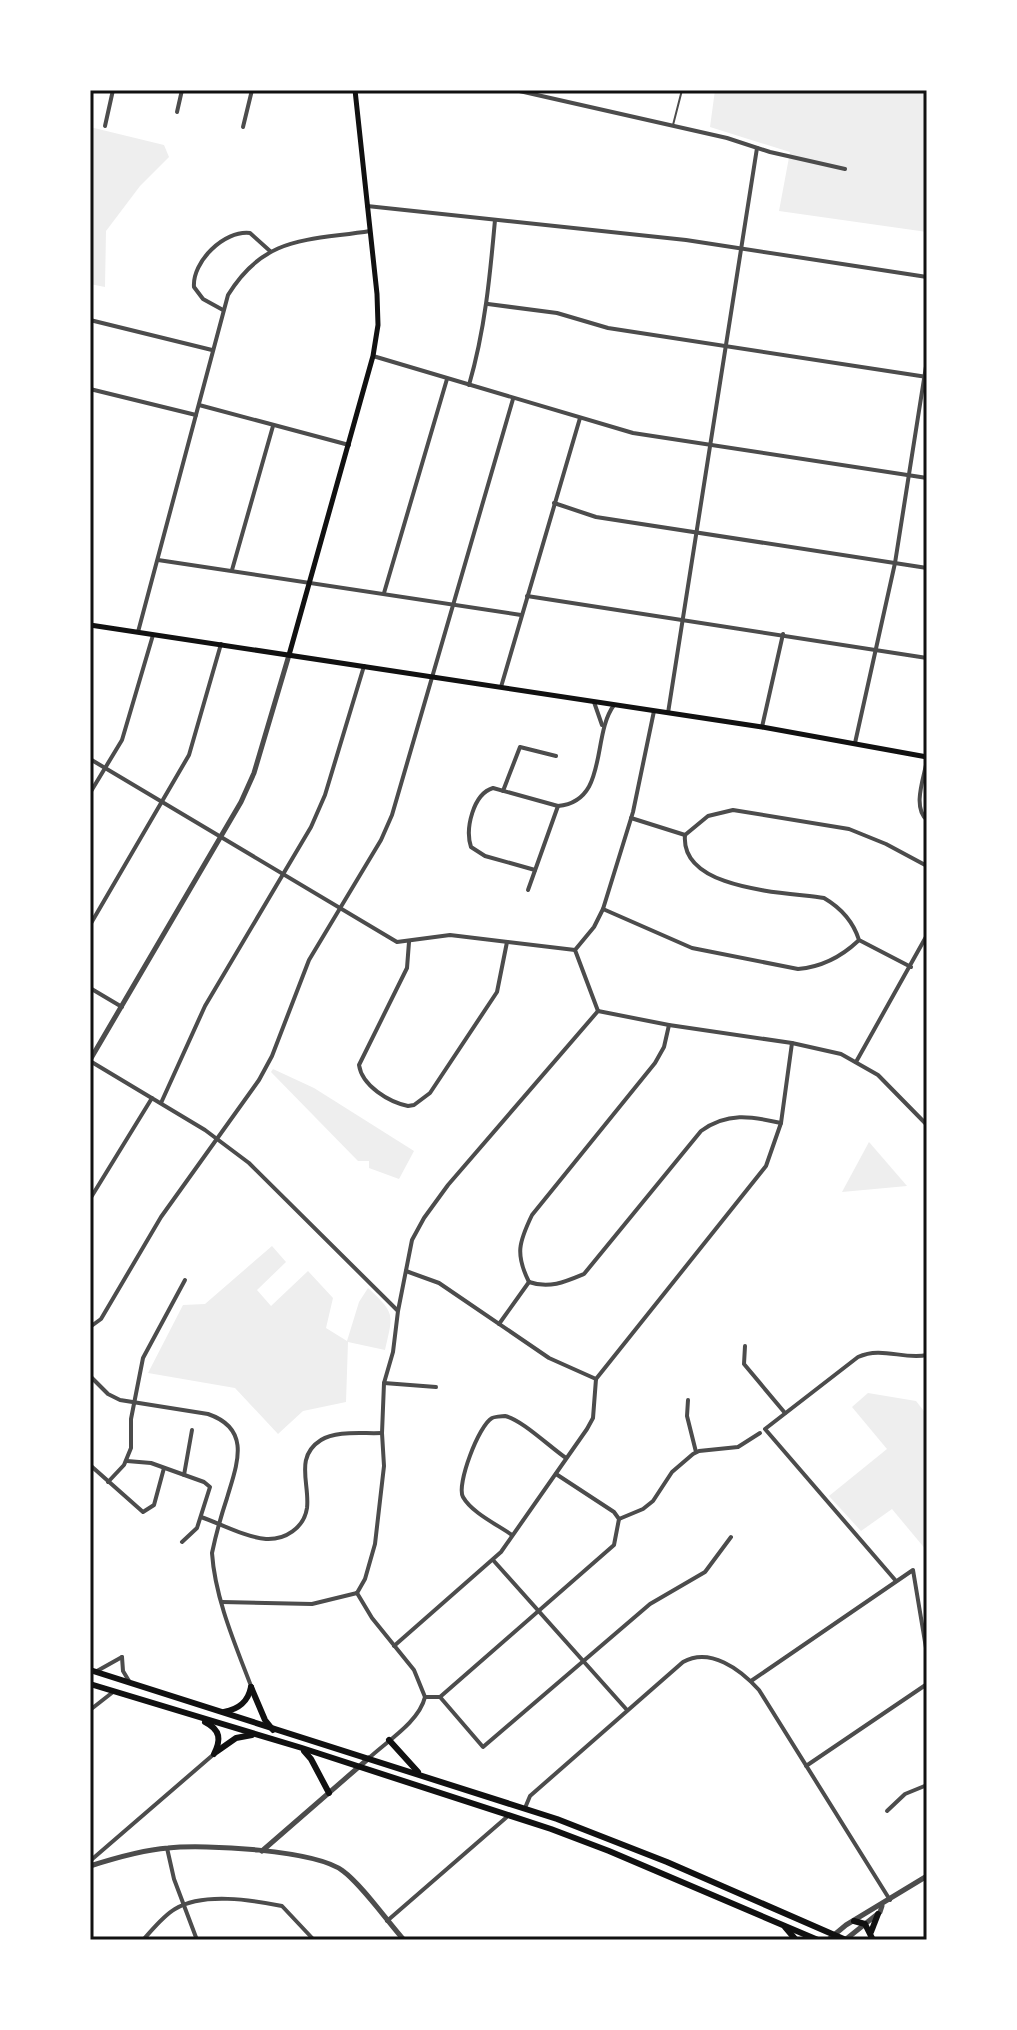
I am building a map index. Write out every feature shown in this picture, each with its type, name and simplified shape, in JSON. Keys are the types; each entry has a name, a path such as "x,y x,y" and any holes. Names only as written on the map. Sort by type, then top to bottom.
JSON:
{"highway":[{"path":"92,1671 525,1808 667,1862 831,1937 845,1940"},
{"path":"90,1684 302,1748 609,1851 818,1940"},
{"path":"221,1713 243,1705 251,1687"},
{"path":"251,1687 265,1720 273,1730"},
{"path":"183,1713 215,1728 220,1742 214,1754"},
{"path":"214,1754 236,1738 254,1734"},
{"path":"389,1740 420,1775"},
{"path":"302,1748 329,1793"},
{"path":"871,1932 878,1914"},
{"path":"854,1921 865,1924 873,1940"},
{"path":"783,1925 796,1940"}],"main road":[{"path":"289,655 373,356 378,309 355,90"},
{"path":"90,625 762,727 927,758"}],"street":[{"path":"105,126 113,90"},
{"path":"177,112 182,90"},
{"path":"243,127 252,90"},
{"path":"515,90 845,169"},
{"path":"668,713 757,148"},
{"path":"367,206 739,248 927,277"},
{"path":"469,385 488,304 495,220"},
{"path":"138,632 228,295 245,271 270,251 291,243 370,231"},
{"path":"223,310 203,299 194,287 195,271 199,264 233,234 250,233 270,251"},
{"path":"488,304 532,308 608,328 926,377"},
{"path":"90,320 212,350"},
{"path":"373,356 633,433 927,478"},
{"path":"855,743 895,563 927,360"},
{"path":"384,593 447,379"},
{"path":"90,389 196,415"},
{"path":"90,1327 101,1319 161,1217 218,1140 272,1056 309,960 381,840 392,815 513,399"},
{"path":"199,405 349,445"},
{"path":"501,687 580,418"},
{"path":"232,570 273,425"},
{"path":"554,503 596,517 927,568"},
{"path":"158,560 521,615"},
{"path":"527,596 927,658"},
{"path":"762,727 783,634"},
{"path":"90,793 122,740 153,635"},
{"path":"90,925 189,755 221,644"},
{"path":"289,655 254,773 222,837 90,1061 161,1103 254,1167 398,1311"},
{"path":"161,1103 205,1006 311,827 325,795 364,666"},
{"path":"594,702 600,713 603,732"},
{"path":"535,870 485,856 471,847 468,827 480,798 486,790 493,788 558,806 576,802 590,788 606,718 614,705"},
{"path":"575,950 594,927 603,909 631,818 654,711"},
{"path":"503,791 520,747 556,756"},
{"path":"927,758 919,804 920,812 927,820"},
{"path":"90,759 397,942 450,935 575,950"},
{"path":"528,890 558,806"},
{"path":"911,967 859,940 851,922 838,907 824,898 730,884 702,870 684,846 685,835 708,816 733,810 849,829 927,866"},
{"path":"631,818 685,835"},
{"path":"603,909 692,948 798,969 830,961 859,940"},
{"path":"856,1062 927,935"},
{"path":"409,942 407,968 359,1065 360,1073 374,1089 408,1106 430,1093 497,992 507,942"},
{"path":"575,950 598,1011"},
{"path":"90,988 122,1007"},
{"path":"598,1011 828,1050 878,1075 927,1125"},
{"path":"222,1602 312,1604 357,1593 365,1579 375,1544 384,1466 384,1383 393,1352 412,1240 448,1185 598,1011"},
{"path":"669,1025 664,1047 655,1063 532,1215 520,1241 522,1268 529,1282 555,1284 584,1274 709,1125 727,1116 754,1117 781,1123"},
{"path":"394,1646 493,1560 593,1418 596,1379 766,1166 781,1123 792,1043"},
{"path":"90,1199 152,1098"},
{"path":"406,1271 439,1283 549,1358 596,1379"},
{"path":"108,1482 127,1461 131,1448 131,1419 143,1358 185,1280"},
{"path":"499,1324 529,1282"},
{"path":"745,1346 744,1364 785,1413"},
{"path":"619,1519 653,1501 672,1472 696,1452 738,1447 869,1351 917,1357 927,1355"},
{"path":"90,1376 108,1394 120,1400 208,1414 221,1419 233,1430 238,1460 212,1553 216,1584 251,1687"},
{"path":"384,1383 436,1387"},
{"path":"688,1400 687,1416 696,1452"},
{"path":"512,1535 472,1506 461,1493 461,1483 481,1430 492,1418 504,1416 515,1420 567,1459"},
{"path":"184,1475 192,1430"},
{"path":"762,1431 896,1581"},
{"path":"201,1517 263,1539 278,1539 290,1534 305,1514 304,1467 313,1446 323,1438 335,1435 382,1433"},
{"path":"127,1461 151,1463 204,1482 211,1490 197,1528 182,1542"},
{"path":"90,1465 141,1512 152,1508 158,1497 164,1468"},
{"path":"556,1474 610,1509 619,1519"},
{"path":"425,1697 440,1697 614,1545 619,1519"},
{"path":"440,1697 483,1747 650,1604 705,1572 731,1537"},
{"path":"493,1560 628,1710"},
{"path":"751,1681 913,1570 927,1654"},
{"path":"261,1852 389,1740 423,1705 425,1697 414,1670 357,1593"},
{"path":"92,1671 101,1670 122,1657 124,1674 133,1684"},
{"path":"525,1808 530,1796 683,1662 700,1657 717,1659 751,1681 890,1900"},
{"path":"806,1766 927,1684"},
{"path":"90,1710 114,1691"},
{"path":"90,1863 214,1754"},
{"path":"887,1811 905,1794 927,1785"},
{"path":"387,1921 508,1816"},
{"path":"90,1863 167,1848 204,1847 328,1862 344,1871 404,1940"},
{"path":"167,1848 174,1879 197,1940"},
{"path":"831,1937 927,1876"},
{"path":"143,1940 163,1918 184,1904 211,1899 282,1906 314,1940"},
{"path":"845,1940 878,1914 882,1906"}],"lane":[{"path":"673,126 682,90"}],"shaded area":[{"path":"715,90 927,90 927,232 779,211 790,152 710,127"},
{"path":"90,127 164,145 169,157 140,186 106,231 105,287 90,284"},
{"path":"273,1069 314,1088 414,1151 399,1179 369,1168 369,1161 358,1161 271,1072"},
{"path":"869,1142 907,1186 842,1192"},
{"path":"272,1246 286,1262 257,1290 271,1306 308,1271 333,1298 326,1328 347,1341 359,1302 368,1288 384,1304 391,1321 385,1350 348,1342 346,1402 303,1411 278,1434 235,1388 148,1373 183,1305 205,1304"},
{"path":"868,1393 916,1401 927,1415 927,1551 892,1509 861,1531 829,1496 887,1449 852,1407"}]}
